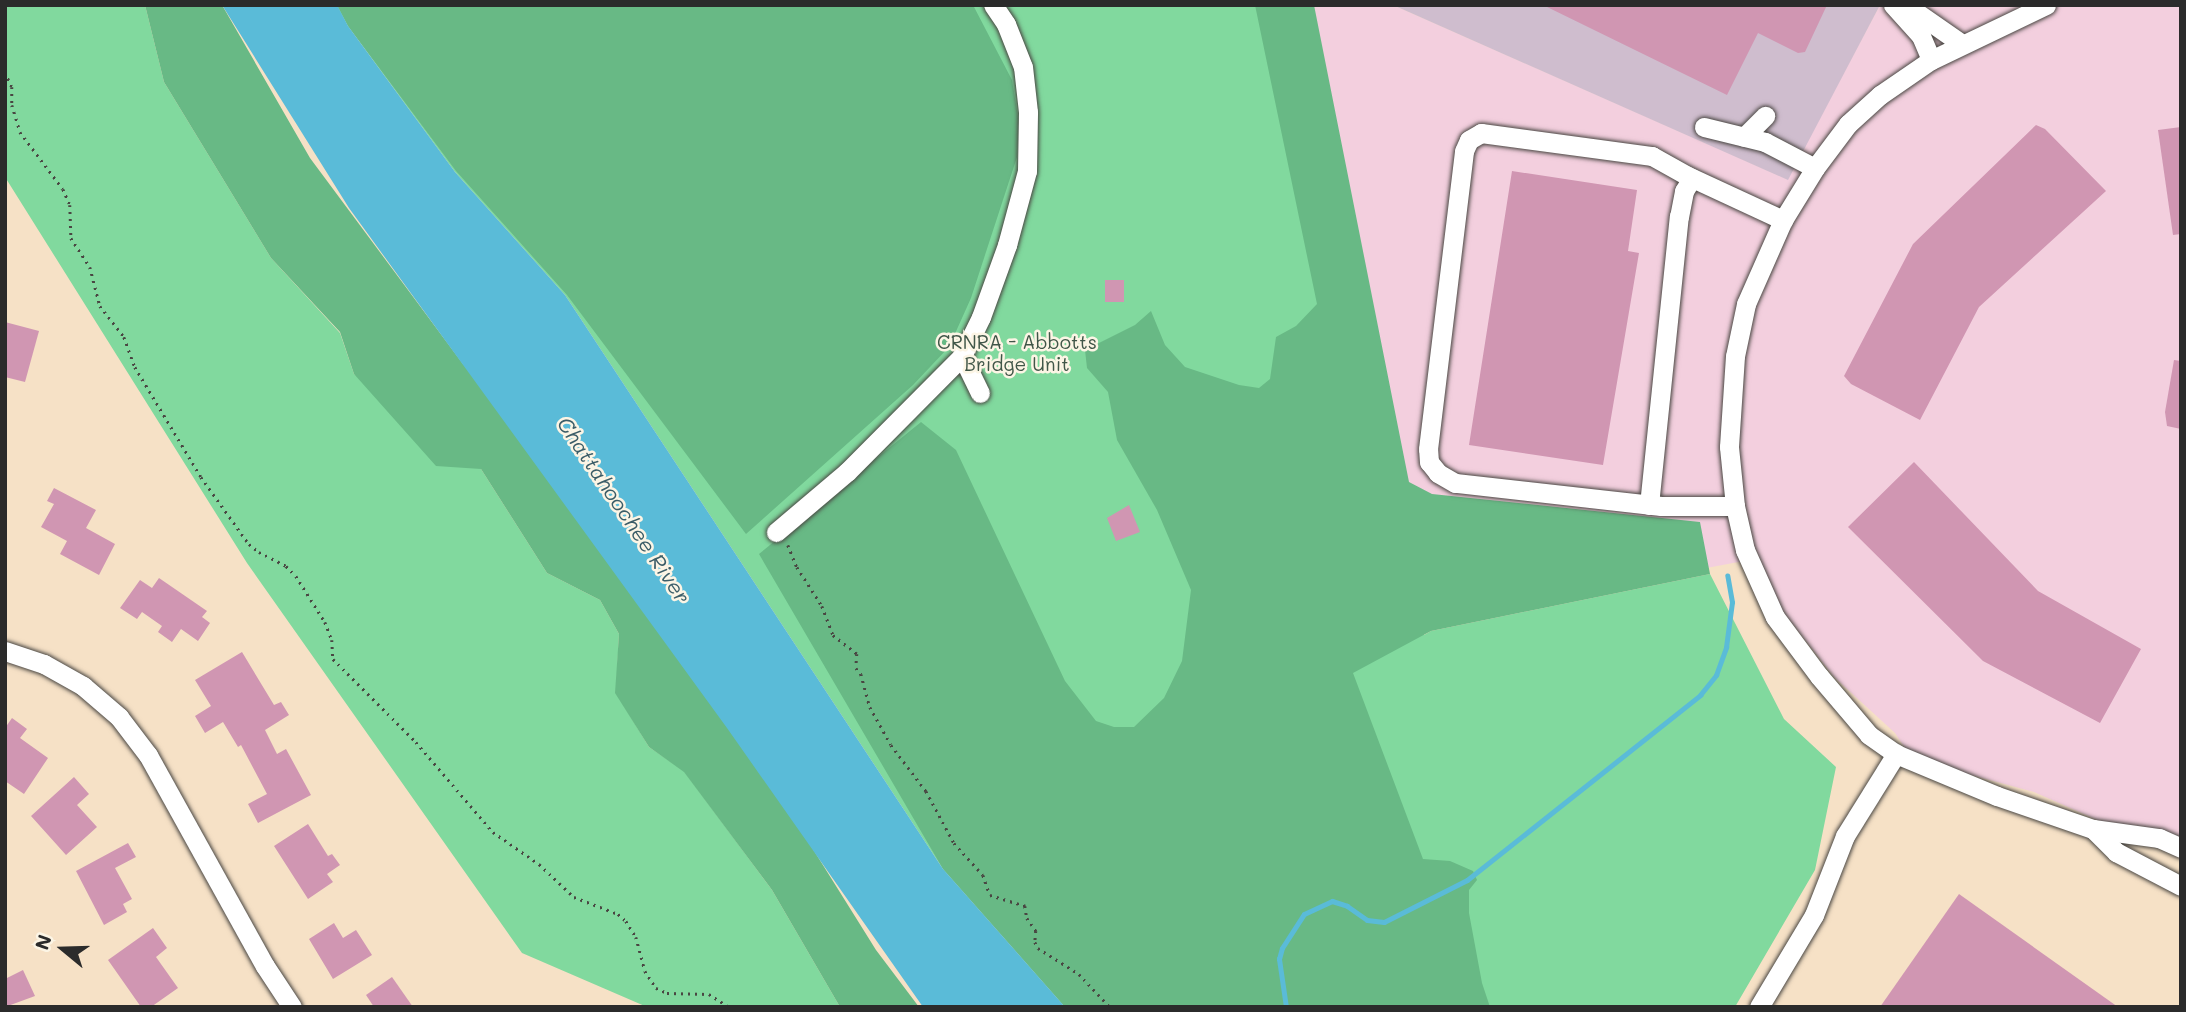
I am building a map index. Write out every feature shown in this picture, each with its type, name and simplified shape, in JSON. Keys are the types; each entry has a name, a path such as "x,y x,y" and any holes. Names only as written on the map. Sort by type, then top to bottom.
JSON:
{"street":[{"path":"776,532 847,472 962,356 990,293 1027,171 1028,112 1023,67 1006,24 993,5"},
{"path":"1894,5 1921,36 1931,60"},
{"path":"1906,5 1962,44"},
{"path":"2043,6 1931,60 1880,95 1856,117 1815,168 1783,220 1746,304 1735,356 1729,447 1735,506 1745,550 1775,617 1819,677 1869,734 1896,754 1997,796 2093,829 2159,838 2181,848"},
{"path":"1744,137 1765,116"},
{"path":"1704,127 1765,142 1815,168"},
{"path":"1735,506 1648,505 1455,483 1438,472 1429,462 1428,449 1464,151 1469,140 1481,133 1653,156 1692,178 1783,220"},
{"path":"1648,505 1679,217 1684,191 1692,178"},
{"path":"962,356 981,393"},
{"path":"5,651 44,664 83,686 119,717 148,755 265,966 292,1007"},
{"path":"1759,1007 1814,915 1845,836 1896,754"},
{"path":"2093,829 2116,852 2181,886"}],"path":[{"path":"5,72 12,87 12,105 20,132 64,189 70,205 71,238 90,267 100,306 124,337 135,367 201,477 249,544 286,566 311,599 330,632 333,659 416,742 493,832 539,864 574,897 618,914 626,921 636,937 645,971 656,988 667,993 709,993 729,1007"},
{"path":"793,517 785,536 797,567 822,606 833,635 857,654 856,668 861,674 870,706 891,745 926,791 954,843 983,875 993,897 1025,906 1027,918 1036,931 1035,942 1038,948 1079,974 1110,1007"}],"shaded area":[{"path":"1293,5 1393,5 1787,179 1880,5 2181,5 2181,857 2034,792 1912,759 1895,733 1834,677 1787,617 1749,560 1425,621"},
{"path":"1393,5 1880,5 1788,180"}],"green space":[{"path":"5,5 145,5 164,82 271,258 340,333 354,374 481,469 547,573 600,600 619,634 616,693 649,747 684,771 772,890 840,1007 647,1007 522,953 247,563 5,177"},
{"path":"145,5 222,5 310,158 463,364 641,574 876,950 919,1007 840,1007 772,890 684,772 649,747 615,693 619,634 600,600 547,573 481,469 436,466 354,374 340,332 271,258 164,82"},
{"name":"CRNRA - Abbotts Bridge Unit","path":"336,5 1300,5 1424,635 1431,631 1710,574 1784,719 1836,767 1815,870 1735,1007 1065,1007 943,869 565,295 455,172 348,26"},
{"path":"337,5 973,5 1012,80 1019,123 1017,157 971,298 949,347 913,385 746,534 567,295 456,171 348,26"},
{"path":"1255,5 1314,5 1409,482 1432,494 1700,522 1710,574 1431,631 1353,673 1423,859 1450,861 1473,871 1477,880 1469,890 1469,913 1482,983 1490,1007 1065,1007 943,869 759,554 921,422 956,450 1065,681 1096,721 1114,727 1134,727 1164,698 1182,661 1191,590 1157,510 1117,440 1108,392 1087,368 1085,350 1135,325 1151,311 1165,345 1185,367 1239,385 1259,388 1270,379 1276,337 1296,326 1317,304"}],"water":[{"name":"Chattahoochee River","path":"222,5 337,5 348,26 455,172 565,295 943,869 1065,1007 923,1007 727,728 349,208"}],"building":[{"path":"1543,5 1827,5 1805,52 1798,53 1758,33 1727,95"},
{"path":"2036,125 2045,129 2106,191 1979,307 1920,420 1851,384 1844,376 1913,244"},
{"path":"2181,127 2181,234 2173,235 2158,130"},
{"path":"1512,171 1637,190 1628,251 1639,253 1603,465 1469,445"},
{"path":"1105,280 1124,280 1124,302 1105,302"},
{"path":"5,322 39,331 25,382 5,377"},
{"path":"2174,360 2181,361 2181,429 2167,426 2165,412"},
{"path":"1914,462 2038,591 2141,649 2100,723 1983,661 1848,527"},
{"path":"54,488 96,510 86,528 115,544 99,575 60,554 67,541 41,527 54,504 47,501"},
{"path":"1129,505 1140,532 1116,541 1107,518"},
{"path":"159,578 207,611 202,617 210,623 198,641 181,629 172,642 158,632 162,626 142,612 137,619 120,608 140,580 152,588"},
{"path":"242,652 274,705 281,702 289,715 265,730 277,754 286,749 311,795 258,823 248,804 267,794 241,745 238,747 223,722 205,733 195,716 211,706 195,680"},
{"path":"12,718 27,729 20,738 48,758 24,794 5,781 5,728"},
{"path":"74,777 89,794 77,805 97,827 66,855 31,816"},
{"path":"308,824 328,856 332,854 340,865 327,874 333,882 308,899 274,846"},
{"path":"128,843 136,857 115,868 132,899 123,904 127,912 104,925 76,871"},
{"path":"1959,894 2118,1007 1880,1007"},
{"path":"334,923 343,938 356,930 372,955 333,979 309,939"},
{"path":"153,928 167,948 156,957 178,988 151,1007 141,1007 108,960"},
{"path":"23,970 35,996 5,1007 5,979"},
{"path":"392,977 413,1007 374,1007 366,995"}],"waterway":[{"path":"1286,1007 1279,959 1282,948 1304,914 1332,901 1347,906 1367,920 1384,922 1467,880 1700,695 1716,675 1726,647 1732,602 1727,575"}]}
